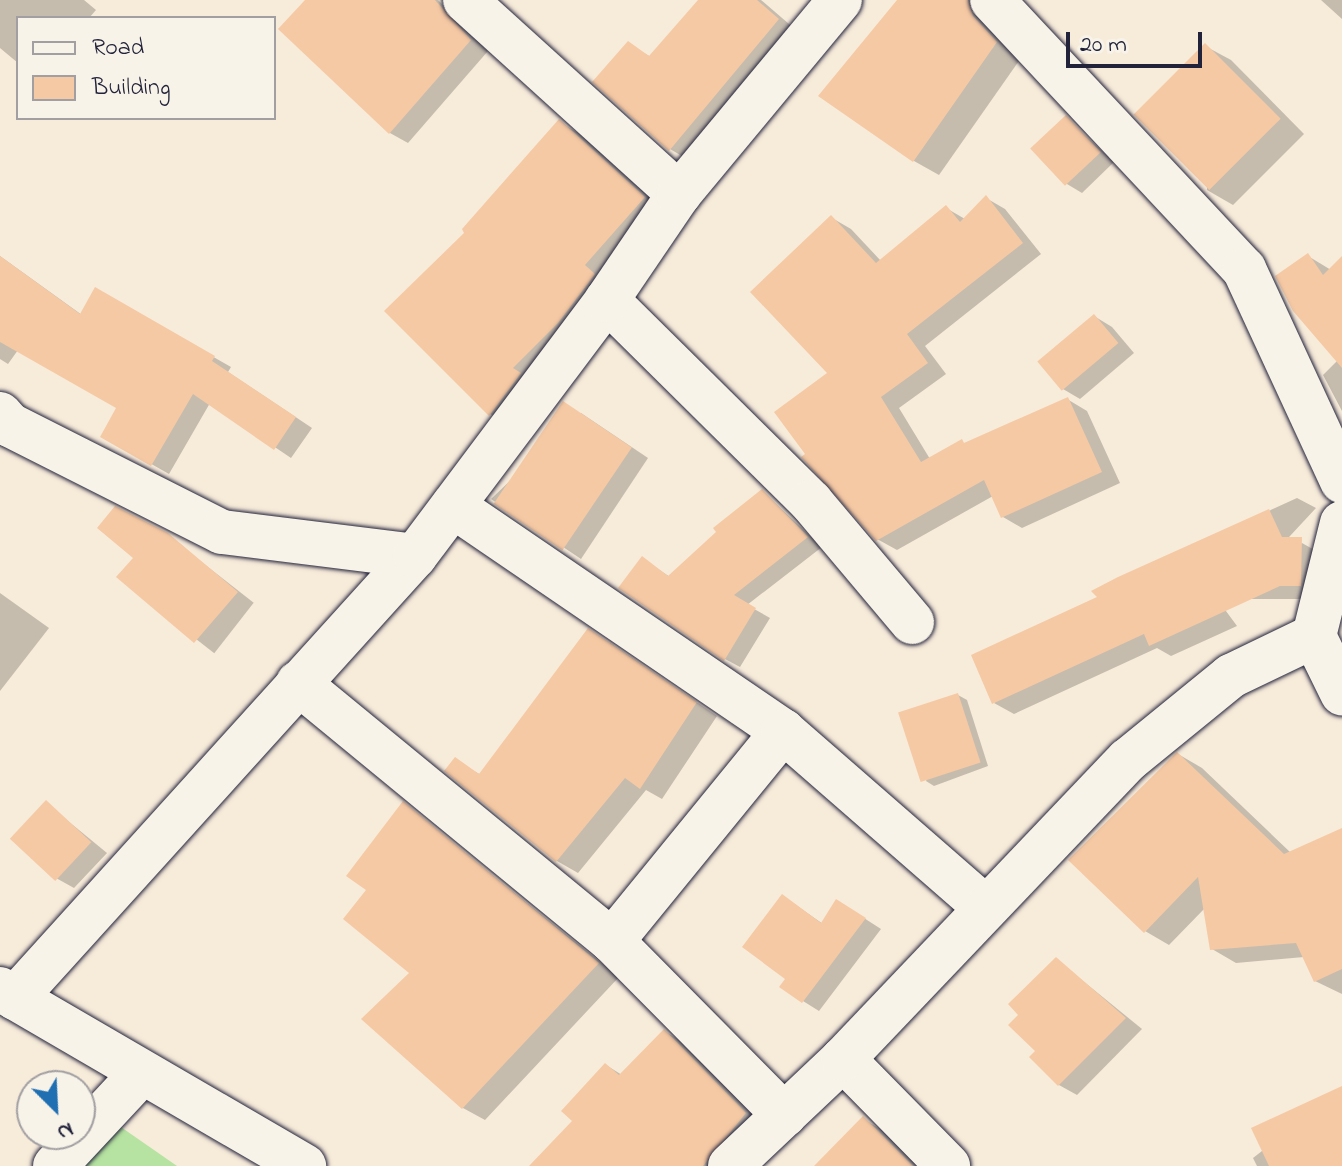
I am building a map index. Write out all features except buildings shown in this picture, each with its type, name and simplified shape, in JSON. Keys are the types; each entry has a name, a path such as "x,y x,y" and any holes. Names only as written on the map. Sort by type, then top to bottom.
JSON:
{"street":[{"path":"465,0 679,194"},
{"path":"304,1166 140,1075 8,993 415,556 607,300 679,194 840,0"},
{"path":"992,0 1244,269 1342,481"},
{"path":"607,300 811,502 912,622"},
{"path":"0,414 10,425 222,532 415,556"},
{"path":"453,506 783,731 986,908"},
{"path":"1342,523 1314,636 1342,693"},
{"path":"730,1166 843,1059 1128,760 1231,676 1314,636"},
{"path":"298,683 612,941 784,1115"},
{"path":"612,941 783,731"},
{"path":"843,1059 948,1166"},
{"path":"55,1166 140,1075"}],"green space":[{"path":"118,1125 177,1166 75,1166 92,1150 96,1150 96,1146"}]}
